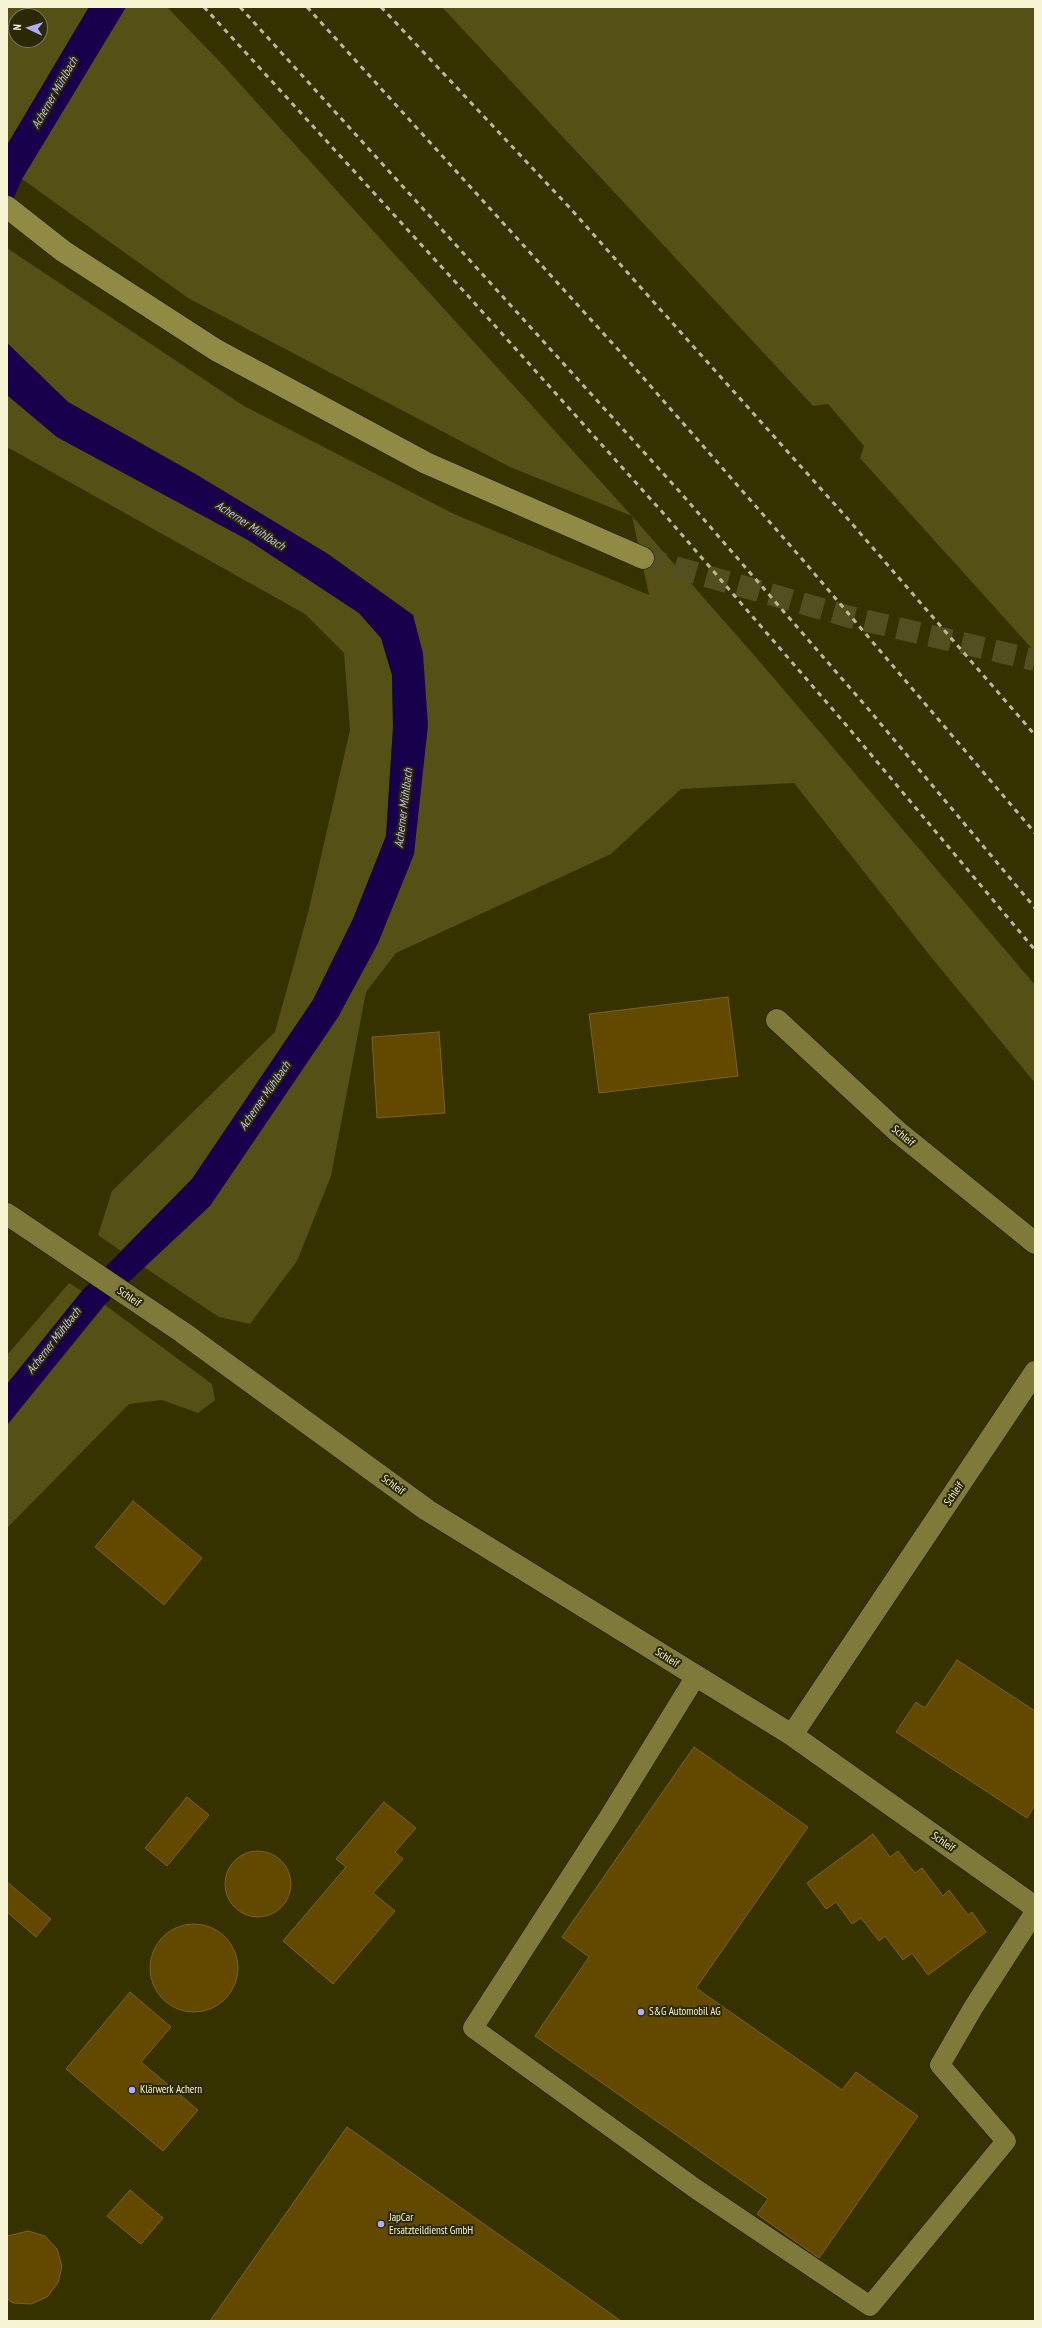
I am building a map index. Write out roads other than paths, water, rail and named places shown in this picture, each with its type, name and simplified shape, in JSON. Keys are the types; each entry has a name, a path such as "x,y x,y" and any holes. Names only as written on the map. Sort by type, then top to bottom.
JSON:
{"main road":[{"path":"7,208 63,251 216,350 426,463 643,558"}],"street":[{"name":"Schleif","path":"778,1020 898,1132 1035,1243"},
{"name":"Schleif","path":"7,1214 182,1332 427,1510 792,1735 1035,1907"},
{"name":"Schleif","path":"792,1735 1035,1372"}],"lane":[{"path":"696,1676 610,1817 473,2028 696,2189 870,2306 1006,2141 940,2065 973,2008 1035,1912"}],"water":[{"name":"Acherner Mühlbach","path":"89,7 126,7 22,179 7,213 7,145"},
{"name":"Acherner Mühlbach","path":"7,343 68,402 197,475 328,554 413,615 423,654 428,725 414,854 378,943 338,1017 210,1206 104,1305 7,1425 7,1384 82,1291 192,1179 313,1000 353,919 386,836 393,727 392,675 381,638 359,613 248,540 57,437 7,395"}],"tunnel":[{"path":"643,558 850,617 1035,660"}],"railway":[{"path":"204,7 470,298 664,514 847,726 1035,950"},
{"path":"240,7 680,492 870,711 1035,908"},
{"path":"307,7 633,366 802,559 1035,833"},
{"path":"381,7 569,207 847,518 1035,735"}],"place":[{"name":"S&G Automobil AG","path":"641,2012"},
{"name":"Klärwerk Achern","path":"132,2090"},
{"name":"JapCar Ersatzteildienst GmbH","path":"381,2224"}]}
